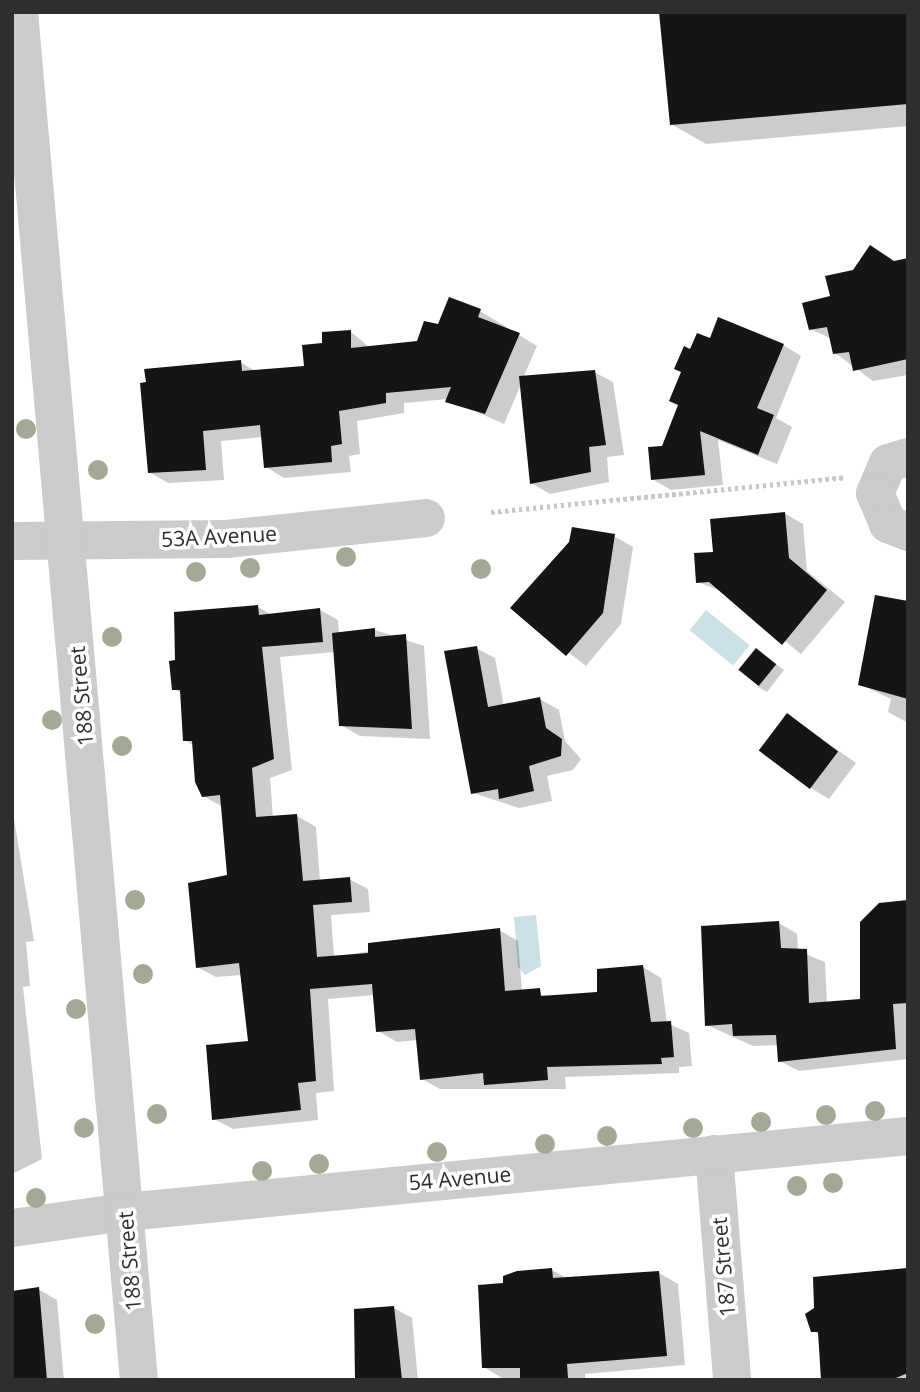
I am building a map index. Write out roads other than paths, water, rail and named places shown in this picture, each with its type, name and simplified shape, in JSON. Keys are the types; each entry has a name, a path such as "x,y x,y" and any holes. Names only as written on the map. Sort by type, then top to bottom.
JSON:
{"street":[{"name":"188 Street","path":"19,12 68,538 139,1380"},
{"path":"908,457 888,463 875,493 888,524 908,532"},
{"name":"53A Avenue","path":"12,541 68,538 227,539 426,518"},
{"name":"54 Avenue","path":"12,1228 125,1212 908,1136"},
{"name":"187 Street","path":"714,1154 732,1380"}],"water":[{"path":"706,610 750,645 733,665 690,630"},
{"path":"536,915 541,966 525,975 518,967 514,917"}]}
